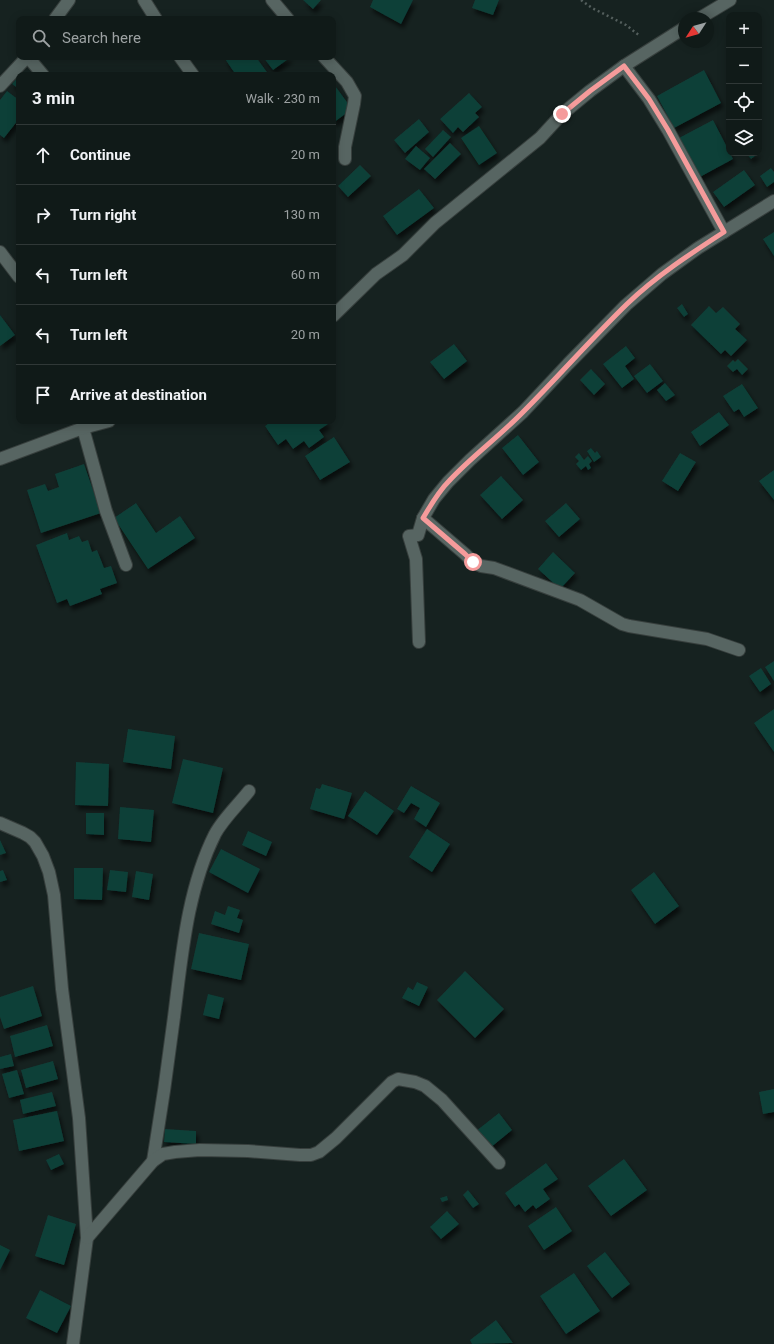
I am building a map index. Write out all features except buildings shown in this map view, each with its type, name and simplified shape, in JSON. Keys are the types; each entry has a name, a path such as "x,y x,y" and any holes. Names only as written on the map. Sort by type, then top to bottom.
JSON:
{"street":[{"path":"57,16 69,0"},
{"path":"144,0 154,16"},
{"path":"272,0 285,16"},
{"path":"710,12 730,0"},
{"path":"336,313 376,274 403,255 434,223 540,138 562,114 584,95 653,46 678,31"},
{"path":"0,86 25,60"},
{"path":"30,60 40,72"},
{"path":"182,60 191,72"},
{"path":"327,60 347,82 355,96 345,147 346,159"},
{"path":"624,66 653,105 724,232"},
{"path":"419,642 416,559 409,536 418,535 423,518 434,499 448,482 470,460 524,412 568,364 626,305 662,274 698,248 774,201"},
{"path":"0,252 16,273"},
{"path":"0,459 83,428 98,424"},
{"path":"83,428 106,511 126,565"},
{"path":"423,518 477,564 494,568 580,600 622,624 707,639 739,650"},
{"path":"153,1161 166,1080 181,964 194,891 200,871 216,833 249,791"},
{"path":"0,823 26,835 35,842 43,856 49,872 54,895 62,989 79,1118 87,1238 73,1344"},
{"path":"87,1238 153,1161 163,1154 200,1150 311,1155 319,1152 330,1143 392,1082 398,1079 416,1082 425,1086 442,1100 499,1163"}],"path":[{"path":"581,0 592,8 626,25 653,46"}],"route":[{"path":"473,562 423,518 434,499 448,482 470,460 524,412 568,364 626,305 662,274 698,248 724,232 668,130 649,99 624,66 562,114"}]}
